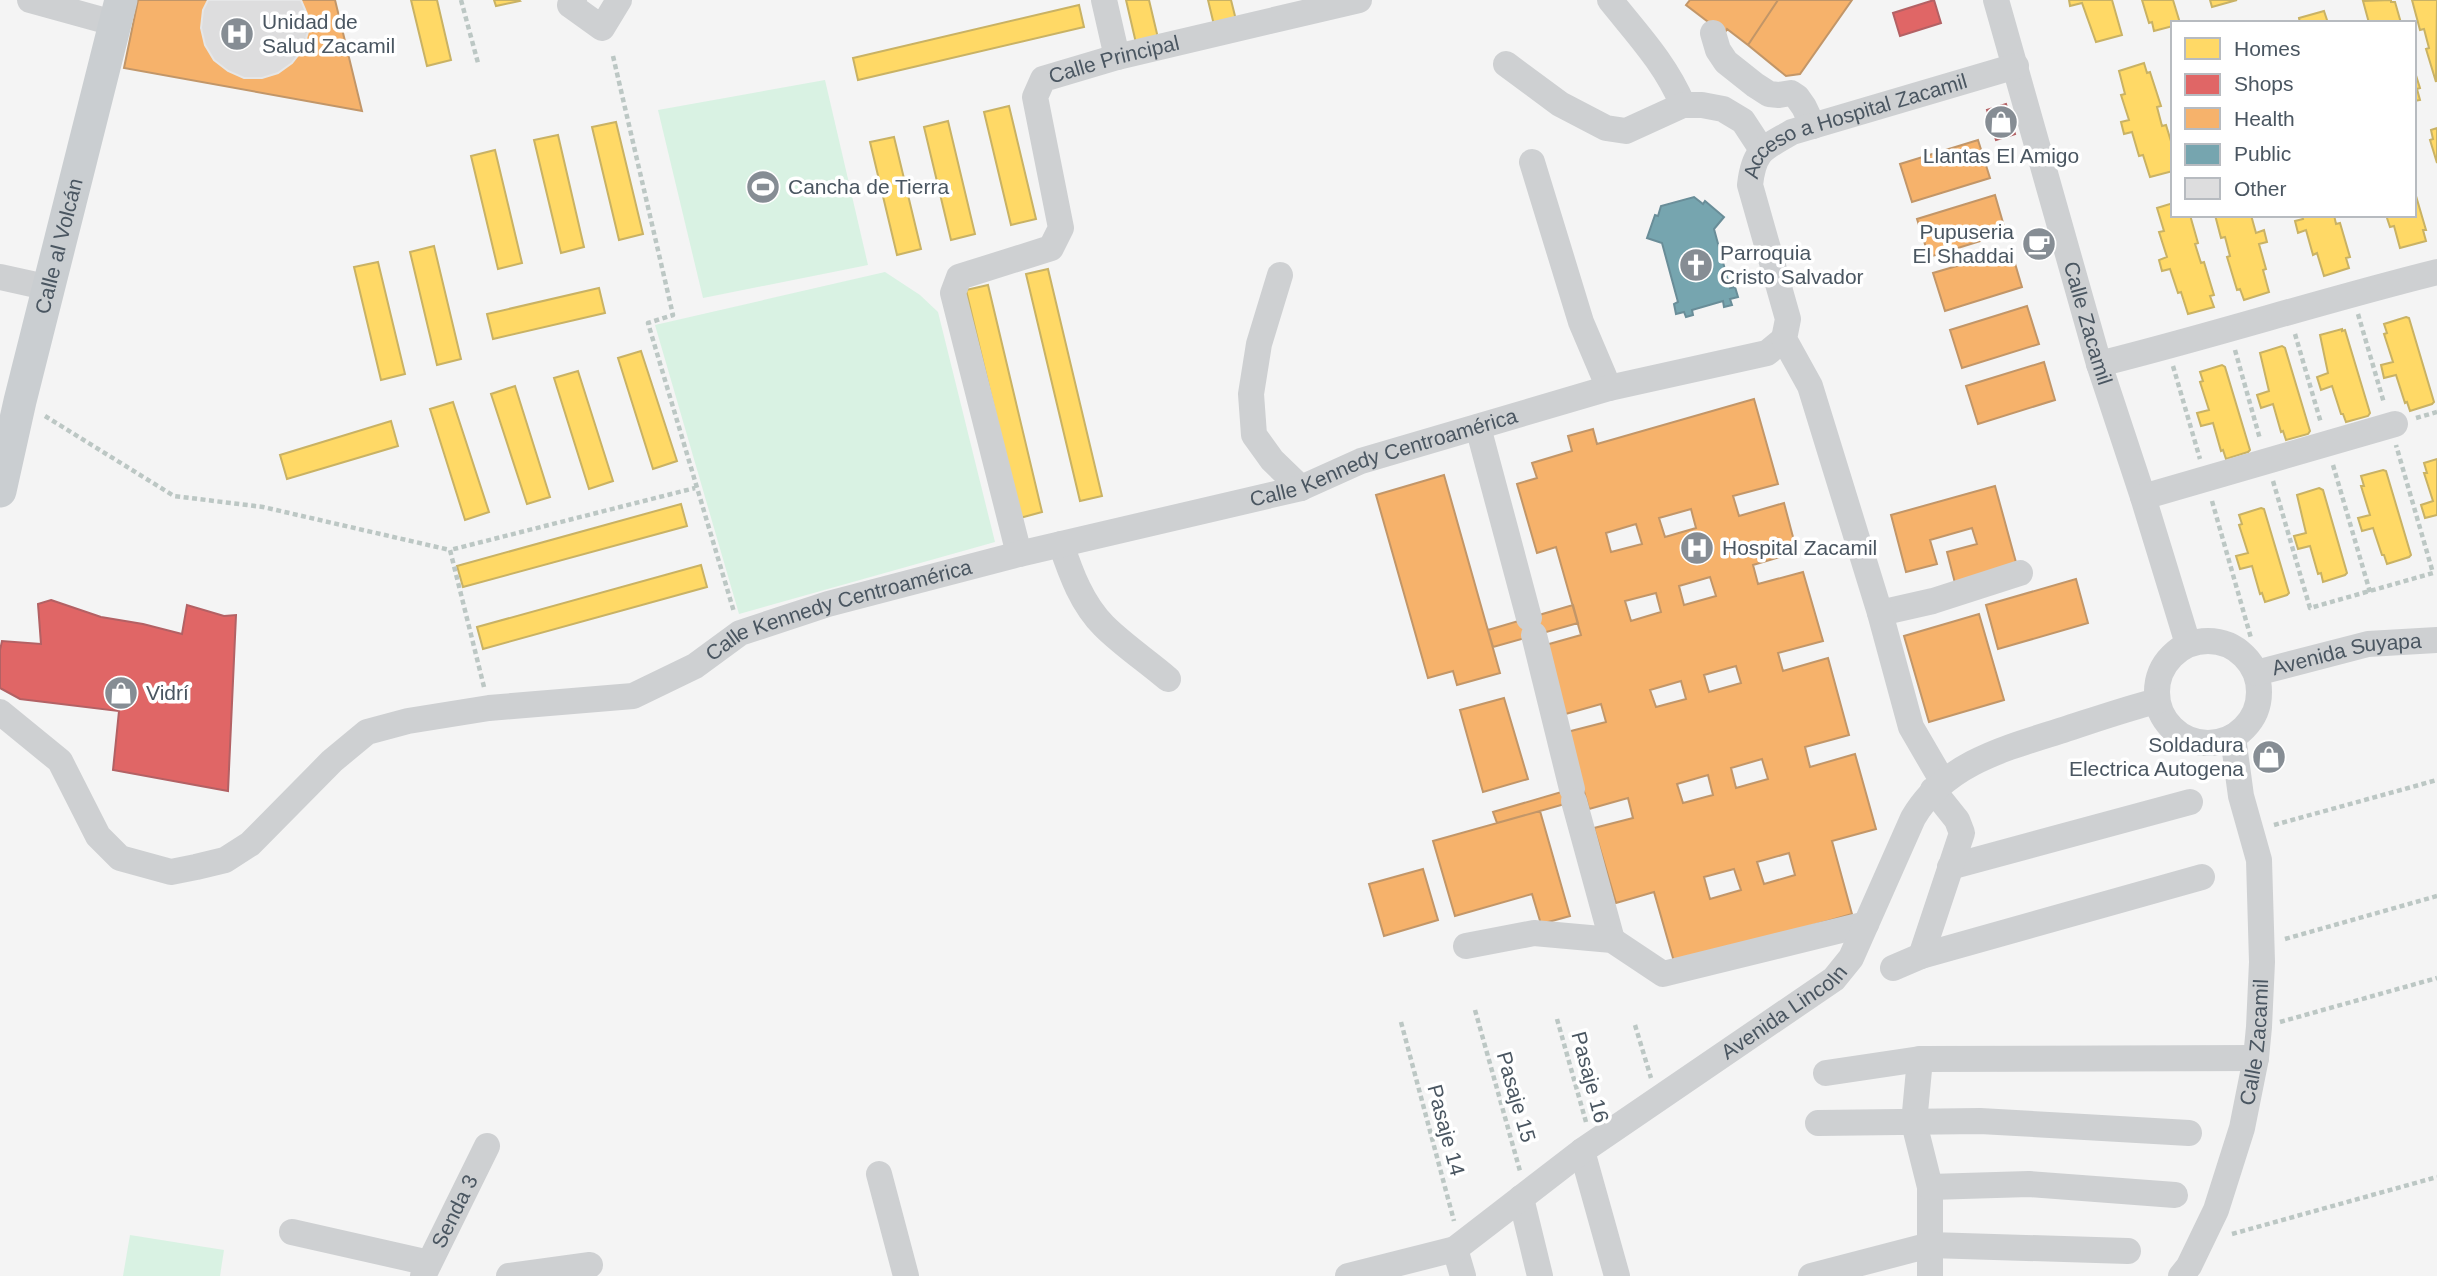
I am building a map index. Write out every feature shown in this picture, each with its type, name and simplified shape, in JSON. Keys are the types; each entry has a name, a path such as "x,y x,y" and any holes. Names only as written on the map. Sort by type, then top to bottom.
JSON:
{"main road":[{"name":"Calle al Volcán","path":"0,491 20,401 119,12"}],"street":[{"path":"31,0 119,12"},
{"path":"574,0 570,5 602,29 619,0"},
{"path":"1104,0 1117,57"},
{"name":"Calle Principal","path":"1020,554 953,293 959,277 1051,248 1061,228 1035,97 1043,79 1117,57 1359,0"},
{"path":"1610,0 1656,55 1672,80 1683,105"},
{"name":"Calle Zacamil","path":"1996,0 2099,364 2188,644"},
{"path":"1713,33 1718,50 1726,62 1769,94 1791,93 1797,97 1813,126"},
{"path":"1506,64 1560,104 1606,128 1626,131 1683,105 1703,105 1723,109 1743,121 1762,150"},
{"name":"Acceso a Hospital Zacamil","path":"1950,867 1962,829 1938,786 1911,727 1880,613 1810,386 1784,339 1788,319 1751,186 1752,167 1762,150 1793,132 2016,66"},
{"path":"1532,162 1581,323 1609,388"},
{"path":"2099,364 2437,272"},
{"path":"1280,275 1259,344 1251,394 1254,435 1272,460 1301,488"},
{"path":"0,277 50,288"},
{"name":"Calle Kennedy Centroamérica","path":"0,712 60,761 99,836 120,858 172,872 225,860 250,844 332,761 368,732 408,721 489,708 633,696 695,666 740,633 828,604 1020,554 1301,488 1361,461 1609,388 1767,353 1784,339"},
{"path":"2143,497 2395,424"},
{"path":"1478,427 1612,940"},
{"path":"1061,544 1083,598 1104,626 1168,679"},
{"path":"1880,613 1946,597 2020,573"},
{"path":"2209,640 2226,643 2244,655 2256,673 2259,690 2257,708 2250,723 2233,737 2217,743 2200,744 2173,731 2162,717 2157,701 2157,683 2163,667 2173,653 2188,644 2209,640"},
{"name":"Avenida Suyapa","path":"2256,673 2368,644 2437,640"},
{"name":"Avenida Lincoln","path":"1348,1276 1387,1271 1458,1247 1587,1147 1834,979 1851,958 1913,818 1938,786 1970,764 1996,752 2157,701"},
{"name":"Calle Zacamil","path":"2180,1276 2189,1266 2216,1210 2242,1128 2256,1058 2262,962 2259,860 2241,796 2233,737"},
{"name":"Calle Zacamil","path":"2200,744 2221,765 2241,796"},
{"path":"1921,956 1950,867 2190,802"},
{"path":"1893,968 1921,956 2202,877"},
{"path":"1466,946 1534,933 1612,940 1663,974 1866,924"},
{"path":"1826,1073 1920,1059 2256,1058"},
{"path":"1920,1059 1914,1123 1930,1187 1930,1276"},
{"path":"1818,1123 1980,1121 2189,1133"},
{"name":"Senda 3","path":"426,1269 487,1146"},
{"path":"1587,1147 1617,1276"},
{"path":"879,1174 906,1276"},
{"path":"1930,1187 2029,1184 2175,1195"},
{"path":"1523,1196 1540,1276"},
{"path":"292,1232 426,1269"},
{"path":"1811,1276 1851,1268 1930,1245 2128,1251"},
{"path":"1458,1247 1463,1276"},
{"path":"509,1276 590,1265"}],"path":[{"path":"461,0 478,63"},
{"path":"613,56 673,315 648,323 740,633"},
{"path":"20,401 174,496 263,507 450,550 695,488"},
{"path":"2426,415 2437,412"},
{"path":"450,550 489,708"},
{"path":"2310,608 2433,573"},
{"path":"2253,831 2437,780"},
{"path":"2261,946 2437,896"},
{"path":"2259,1027 2437,978"},
{"name":"Pasaje 15","path":"1475,1010 1523,1196"},
{"name":"Pasaje 16","path":"1558,1018 1587,1147"},
{"name":"Pasaje 14","path":"1401,1022 1458,1247"},
{"path":"1635,1025 1657,1099"},
{"path":"2200,1242 2437,1177"}],"green space":[{"name":"Cancha de Tierra","path":"825,80 868,265 703,298 658,110"},
{"path":"885,272 920,295 938,312 995,542 739,614 655,325"},
{"path":"130,1235 224,1250 220,1276 123,1276"}],"building: Homes":[{"path":"411,0 437,0 451,60 427,66"},
{"path":"494,0 519,0 520,1 496,6"},
{"path":"1126,0 1149,0 1158,38 1136,43"},
{"path":"1208,0 1231,0 1236,20 1214,25"},
{"path":"2069,0 2112,0 2122,35 2096,42 2082,3 2070,6"},
{"path":"2142,0 2173,0 2179,21 2171,21 2171,27 2154,31 2152,22 2149,23"},
{"path":"2210,0 2237,0 2212,7"},
{"path":"2412,0 2437,0 2436,82 2426,49 2429,48 2424,29 2420,30"},
{"path":"2363,1 2395,2 2400,21 2368,21"},
{"path":"1079,5 1084,27 858,80 853,58"},
{"path":"2324,11 2327,21 2300,21 2299,18"},
{"path":"2144,63 2147,73 2150,72 2161,106 2157,107 2162,126 2166,125 2171,141 2171,172 2150,177 2143,155 2139,156 2132,132 2124,134 2121,122 2129,120 2121,95 2125,94 2119,71"},
{"path":"2416,75 2420,88 2417,89 2420,100 2416,101"},
{"path":"1009,106 1036,219 1011,225 984,112"},
{"path":"948,121 975,234 951,240 924,127"},
{"path":"616,122 643,234 619,240 592,127"},
{"path":"2437,128 2437,163 2430,140 2433,139 2431,130"},
{"path":"558,135 584,247 561,253 534,140"},
{"path":"894,137 921,249 897,255 870,142"},
{"path":"495,150 522,263 498,269 471,156"},
{"path":"2416,196 2426,230 2423,230 2426,241 2400,248 2394,226 2390,227 2387,217 2416,217"},
{"path":"2171,204 2171,217 2191,217 2198,243 2195,244 2201,263 2204,262 2214,295 2210,296 2214,307 2188,314 2170,269 2162,271 2159,260 2167,257 2159,232 2164,231 2157,208"},
{"path":"2216,217 2252,217 2256,233 2264,230 2267,242 2259,244 2269,292 2244,300 2240,289 2237,290 2227,257 2230,256 2225,237 2221,238"},
{"path":"2334,217 2336,224 2340,223 2350,257 2346,258 2349,268 2324,276 2317,253 2313,255 2306,230 2298,233 2295,221"},
{"path":"434,246 461,359 437,365 410,252"},
{"path":"378,262 405,374 381,380 354,267"},
{"path":"1048,269 1102,496 1080,501 1026,274"},
{"path":"988,285 1042,512 1020,518 966,290"},
{"path":"599,288 605,313 493,339 487,314"},
{"path":"2409,318 2434,402 2410,411 2396,375 2384,378 2381,365 2393,362 2384,334 2387,333 2384,324"},
{"path":"2345,330 2370,413 2368,416 2346,422 2332,386 2321,390 2317,377 2328,373 2320,335"},
{"path":"2282,346 2285,348 2310,431 2308,434 2286,440 2273,404 2261,408 2257,395 2269,391 2260,353"},
{"path":"641,351 677,461 653,469 618,358"},
{"path":"2222,365 2225,367 2250,450 2226,459 2213,423 2201,426 2197,413 2209,410 2200,382 2203,381 2200,372"},
{"path":"578,371 613,481 589,489 554,378"},
{"path":"515,386 550,497 527,504 491,394"},
{"path":"453,402 489,512 465,520 430,409"},
{"path":"391,421 398,446 287,479 280,455"},
{"path":"2437,459 2437,515 2425,518 2421,505 2433,501 2424,473 2427,473 2424,463"},
{"path":"2386,471 2411,555 2387,564 2373,528 2362,531 2358,518 2370,515 2361,486 2364,486 2361,476"},
{"path":"2319,488 2323,490 2347,573 2323,582 2310,546 2298,549 2294,536 2306,533 2297,495"},
{"path":"681,504 687,526 463,587 457,566"},
{"path":"2264,509 2289,593 2265,602 2252,566 2240,569 2236,556 2248,553 2239,525 2242,524 2239,515"},
{"path":"701,565 707,587 483,649 477,627"}],"building: Shops":[{"path":"1934,0 1941,23 1900,36 1893,13"},
{"name":"Llantas El Amigo","path":"2006,104 2015,134 1996,140 1987,110"},
{"name":"Pupuseria El Shaddai","path":"2044,231 2051,252 2033,258 2027,236"},
{"name":"Vidrí","path":"51,600 101,617 182,634 187,605 224,616 236,615 228,791 113,770 119,711 20,699 0,688 2,641 41,644 38,604"},
{"name":"Soldadura Electrica Autogena","path":"2275,745 2279,764 2263,768 2258,750"}],"building: Health":[{"name":"Unidad de Salud Zacamil","path":"138,0 335,0 362,111 124,68"},
{"path":"1690,0 1778,0 1748,45 1727,29 1724,34 1686,5"},
{"path":"1778,0 1852,0 1800,74 1786,76 1748,45"},
{"path":"1978,140 1990,178 1912,202 1900,164"},
{"path":"1995,195 2006,233 1929,257 1917,219"},
{"path":"2011,250 2022,287 1945,311 1933,273"},
{"path":"2027,306 2039,344 1962,368 1950,330"},
{"path":"2044,362 2055,400 1978,424 1966,386"},
{"path":"1754,399 1778,484 1733,496 1739,516 1784,503 1797,552 1753,565 1758,584 1803,572 1823,641 1778,653 1783,671 1828,658 1849,735 1805,747 1810,767 1855,754 1876,829 1832,841 1852,914 1675,965 1654,892 1616,903 1594,828 1633,818 1628,798 1589,809 1567,732 1606,722 1601,704 1562,715 1542,646 1581,635 1556,547 1537,553 1517,484 1537,478 1532,463 1572,451 1568,436 1593,429 1597,444","holes":["1691,509 1696,528 1665,537 1659,518","1636,524 1642,544 1611,552 1606,533","1710,577 1716,596 1684,605 1679,586","1656,593 1661,612 1631,621 1625,601","1736,666 1741,683 1709,692 1704,675","1681,681 1686,699 1656,707 1650,690","1762,759 1768,779 1736,788 1731,768","1708,775 1713,795 1683,803 1677,784","1789,853 1795,875 1764,884 1757,862","1734,869 1741,890 1710,899 1704,877"]},
{"path":"1444,475 1500,673 1457,685 1453,671 1428,678 1376,495"},
{"path":"1995,486 2017,566 1955,583 1947,552 1977,544 1972,528 1930,540 1937,564 1906,572 1891,515"},
{"path":"2076,579 2088,623 1998,649 1986,605"},
{"path":"1573,605 1578,623 1493,647 1488,630"},
{"path":"1979,614 2004,700 1929,722 1904,636"},
{"path":"1504,698 1528,779 1483,792 1460,710"},
{"path":"1582,786 1586,798 1497,823 1493,812"},
{"path":"1540,811 1570,916 1541,924 1532,894 1455,916 1433,841"},
{"path":"1423,869 1438,920 1384,936 1369,884"}],"building: Public":[{"name":"Parroquia Cristo Salvador","path":"1694,197 1703,204 1705,201 1724,217 1714,229 1730,288 1735,287 1738,297 1730,299 1732,305 1724,307 1723,301 1692,310 1693,315 1686,317 1684,312 1676,314 1674,304 1678,302 1662,243 1647,238 1661,206"}],"building: Other":[{"path":"208,0 301,0 307,14 308,32 303,49 292,63 278,73 262,78 244,78 228,71 214,60 205,45 201,28 203,10"}],"place":[{"name":"Unidad de Salud Zacamil","path":"237,34"},
{"name":"Llantas El Amigo","path":"2001,122"},
{"name":"Cancha de Tierra","path":"763,187"},
{"name":"Pupuseria El Shaddai","path":"2039,244"},
{"name":"Parroquia Cristo Salvador","path":"1696,265"},
{"name":"Hospital Zacamil","path":"1697,548"},
{"name":"Vidrí","path":"121,693"},
{"name":"Soldadura Electrica Autogena","path":"2269,757"}]}
